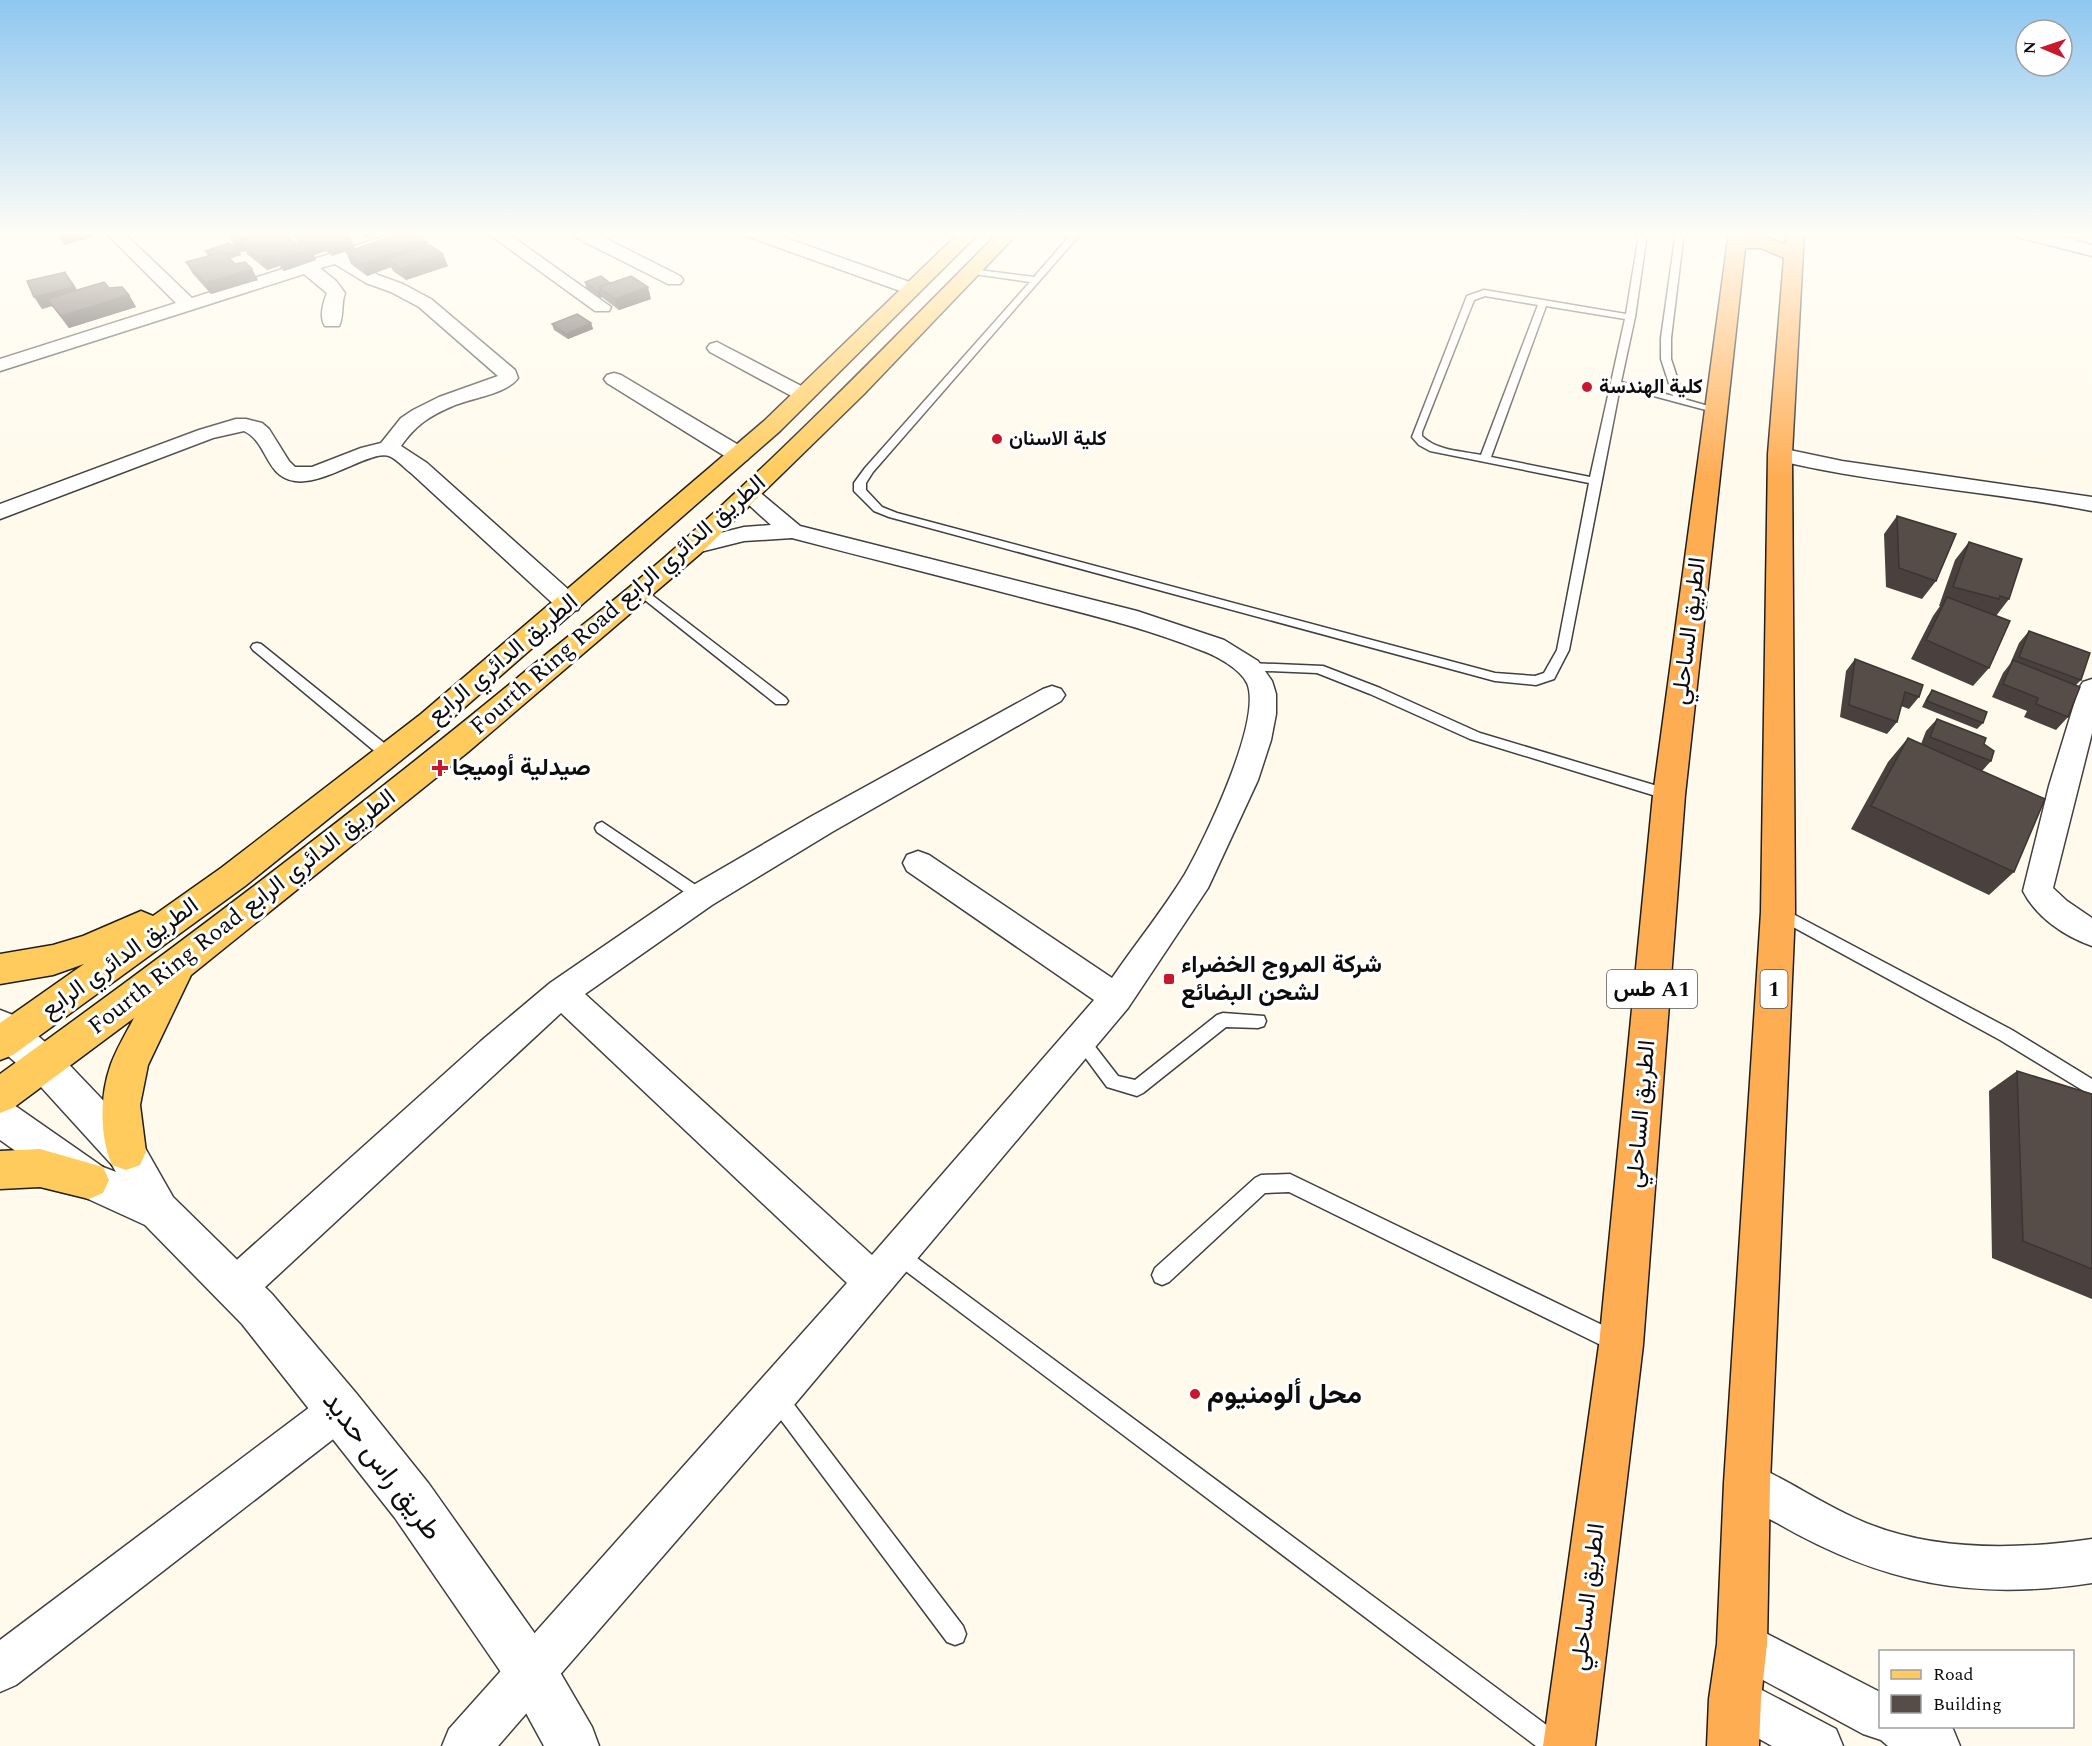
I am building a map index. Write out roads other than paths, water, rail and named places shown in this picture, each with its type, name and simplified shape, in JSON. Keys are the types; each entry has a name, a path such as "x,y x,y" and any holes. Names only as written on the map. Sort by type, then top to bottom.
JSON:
{"highway":[{"name":"الطريق الساحلي","path":"1569,1746 1621,1345 1669,795 1728,313"},
{"name":"1","path":"1733,1746 1735,1698 1742,1644 1748,1483 1778,912 1780,454 1789,313"}],"main road":[{"name":"الطريق الدائري الرابع","path":"4,1035 233,877 389,755 569,604 739,455 887,313"},
{"name":"Fourth Ring Road الطريق الدائري الرابع","path":"0,1096 179,964 448,751 692,547 749,495 932,313"},
{"path":"0,969 53,960 93,947 165,914 233,877"},
{"path":"126,1152 121,1105 129,1065 179,964"},
{"path":"0,1170 40,1168 89,1179"}],"street":[{"path":"0,365 162,313"},
{"path":"332,313 332,322"},
{"path":"0,512 235,425 248,425 261,432 282,467 293,475 310,475 387,448 408,422 446,401 501,383 508,378 508,374 437,313"},
{"path":"717,348 804,395"},
{"path":"614,379 739,455"},
{"path":"387,448 419,468 569,604"},
{"path":"1780,454 1842,468 2092,504"},
{"path":"749,495 792,531"},
{"path":"466,1746 776,1397 1116,999 1197,880 1244,780 1263,714 1263,694 1259,681 1249,667 1232,655 1195,637 1137,619 792,531 744,534 692,547"},
{"path":"235,1288 493,1052 561,993 701,896 822,824 1052,695"},
{"path":"2090,699 2056,808 2048,849 2039,876 2038,891 2049,905 2092,933"},
{"path":"918,863 1116,999"},
{"path":"561,993 873,1281"},
{"name":"طريق راس حديد","path":"4,1035 44,1064 126,1152 159,1211 256,1309 340,1409 412,1501 532,1673 573,1746"},
{"name":"طريق راس حديد","path":"0,1118 89,1179 159,1211"},
{"path":"0,1669 340,1409"},
{"path":"1748,1483 1846,1536 1918,1561 2002,1569 2092,1561"},
{"path":"1742,1644 1879,1716"},
{"path":"1735,1698 1819,1746"},
{"path":"1903,1728 1936,1746"}],"lane":[{"path":"1007,313 860,483 860,492 878,509 904,518 1495,677 1536,681 1549,676 1563,650 1594,481 1631,313"},
{"path":"1464,313 1417,437 1434,449 1594,481"},
{"path":"1485,460 1539,313"},
{"path":"1608,313 1630,317"},
{"path":"1669,313 1666,359 1680,401"},
{"path":"1615,383 1717,410"},
{"path":"640,590 781,701"},
{"path":"257,647 389,755"},
{"path":"1249,667 1318,669 1375,691 1475,736 1669,795"},
{"path":"602,828 701,896"},
{"path":"1778,912 2006,1035 2092,1088"},
{"path":"1081,1041 1113,1082 1137,1089 1223,1020 1258,1021"},
{"path":"1162,1275 1261,1184 1290,1184 1621,1345"},
{"path":"898,1253 1556,1746"},
{"path":"776,1397 955,1634"}],"place":[{"name":"كلية الهندسة","path":"1587,387"},
{"name":"كلية الاسنان","path":"997,439"},
{"name":"صيدلية أوميجا","path":"440,768"},
{"name":"شركة المروج الخضراء لشحن البضائع","path":"1169,979"},
{"name":"محل ألومنيوم","path":"1195,1394"}]}
